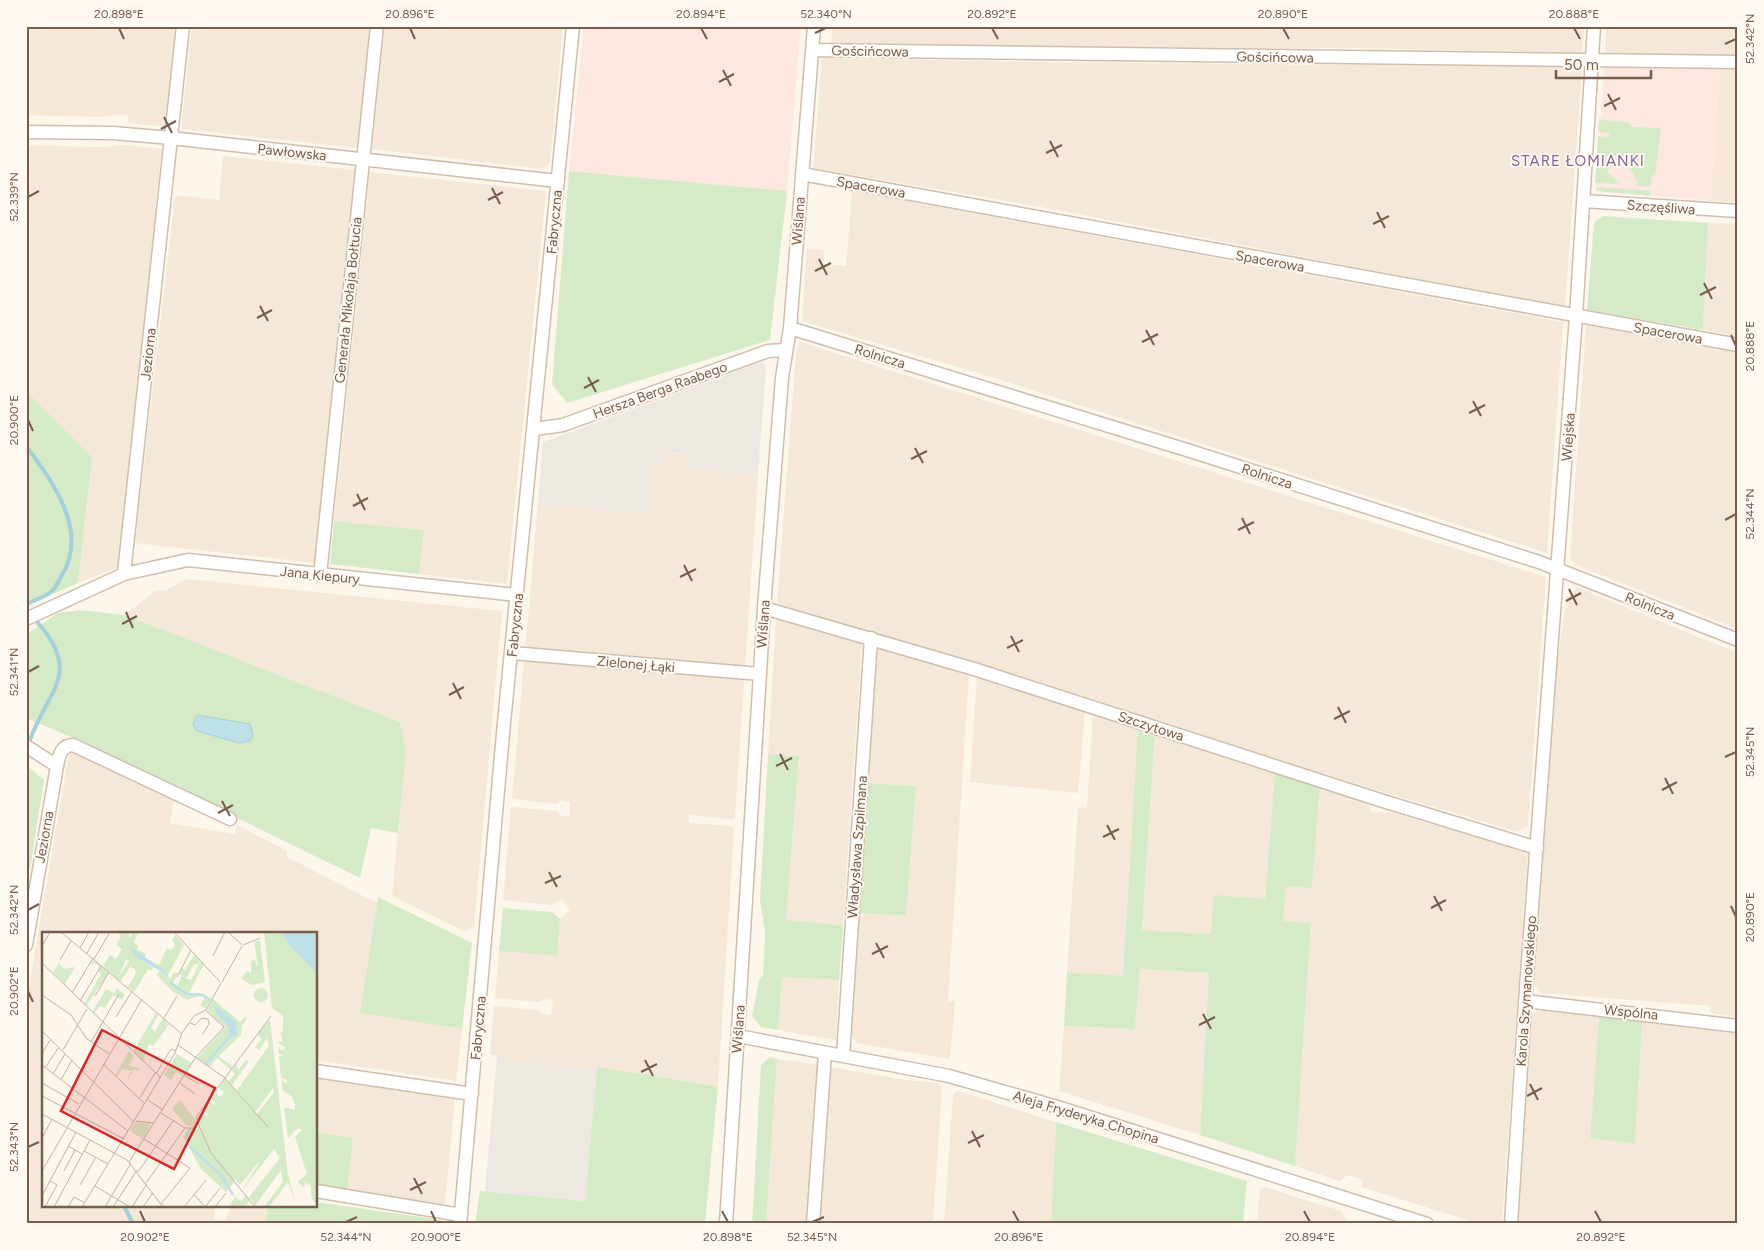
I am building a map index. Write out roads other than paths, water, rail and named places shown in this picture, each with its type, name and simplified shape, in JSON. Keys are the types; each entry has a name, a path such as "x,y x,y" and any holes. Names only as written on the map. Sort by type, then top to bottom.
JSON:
{"street":[{"name":"Jeziorna","path":"124,574 183,26"},
{"name":"Generała Mikołaja Bołtucia","path":"320,575 377,26"},
{"name":"Fabryczna","path":"461,1219 517,595 535,429 573,26"},
{"name":"Wiślana","path":"726,1224 764,608 786,350 790,328 814,26"},
{"name":"Wiejska","path":"1537,848 1584,201 1594,26"},
{"name":"Gościńcowa","path":"812,50 1738,62"},
{"name":"Pawłowska","path":"26,132 113,133 171,138 558,181"},
{"name":"Spacerowa","path":"802,174 1738,345"},
{"name":"Szczęśliwa","path":"1584,201 1738,211"},
{"name":"Rolnicza","path":"790,328 1402,518 1557,569 1738,640"},
{"name":"Hersza Berga Raabego","path":"535,429 563,425 768,351 786,350"},
{"name":"Jana Kiepury","path":"124,574 188,560 517,595"},
{"path":"26,619 124,574"},
{"name":"Szczytowa","path":"764,608 1022,684 1383,801 1537,848"},
{"name":"Władysława Szpilmana","path":"843,1056 871,638"},
{"name":"Zielonej Łąki","path":"512,653 760,674"},
{"path":"26,746 56,766 61,752 66,746 74,745 230,819"},
{"name":"Jeziorna","path":"26,945 56,766"},
{"name":"Karola Szymanowskiego","path":"1511,1224 1537,848"},
{"name":"Wspólna","path":"1525,1001 1738,1026"},
{"name":"Aleja Fryderyka Chopina","path":"738,1036 949,1076 1064,1109 1427,1224"},
{"path":"813,1224 825,1053"},
{"path":"318,1071 472,1094"},
{"path":"318,1192 461,1219"}],"water":[{"path":"197,715 250,724 253,736 250,741 239,743 197,731 193,725"}],"waterway":[{"path":"26,446 56,491 70,524 72,541 69,558 56,586 46,595 27,604 27,607"},
{"path":"30,740 52,695 60,670 58,656 51,641 38,623"},
{"path":"125,1208 133,1224"}],"district":[{"name":"STARE ŁOMIANKI","path":"1578,161"}]}
